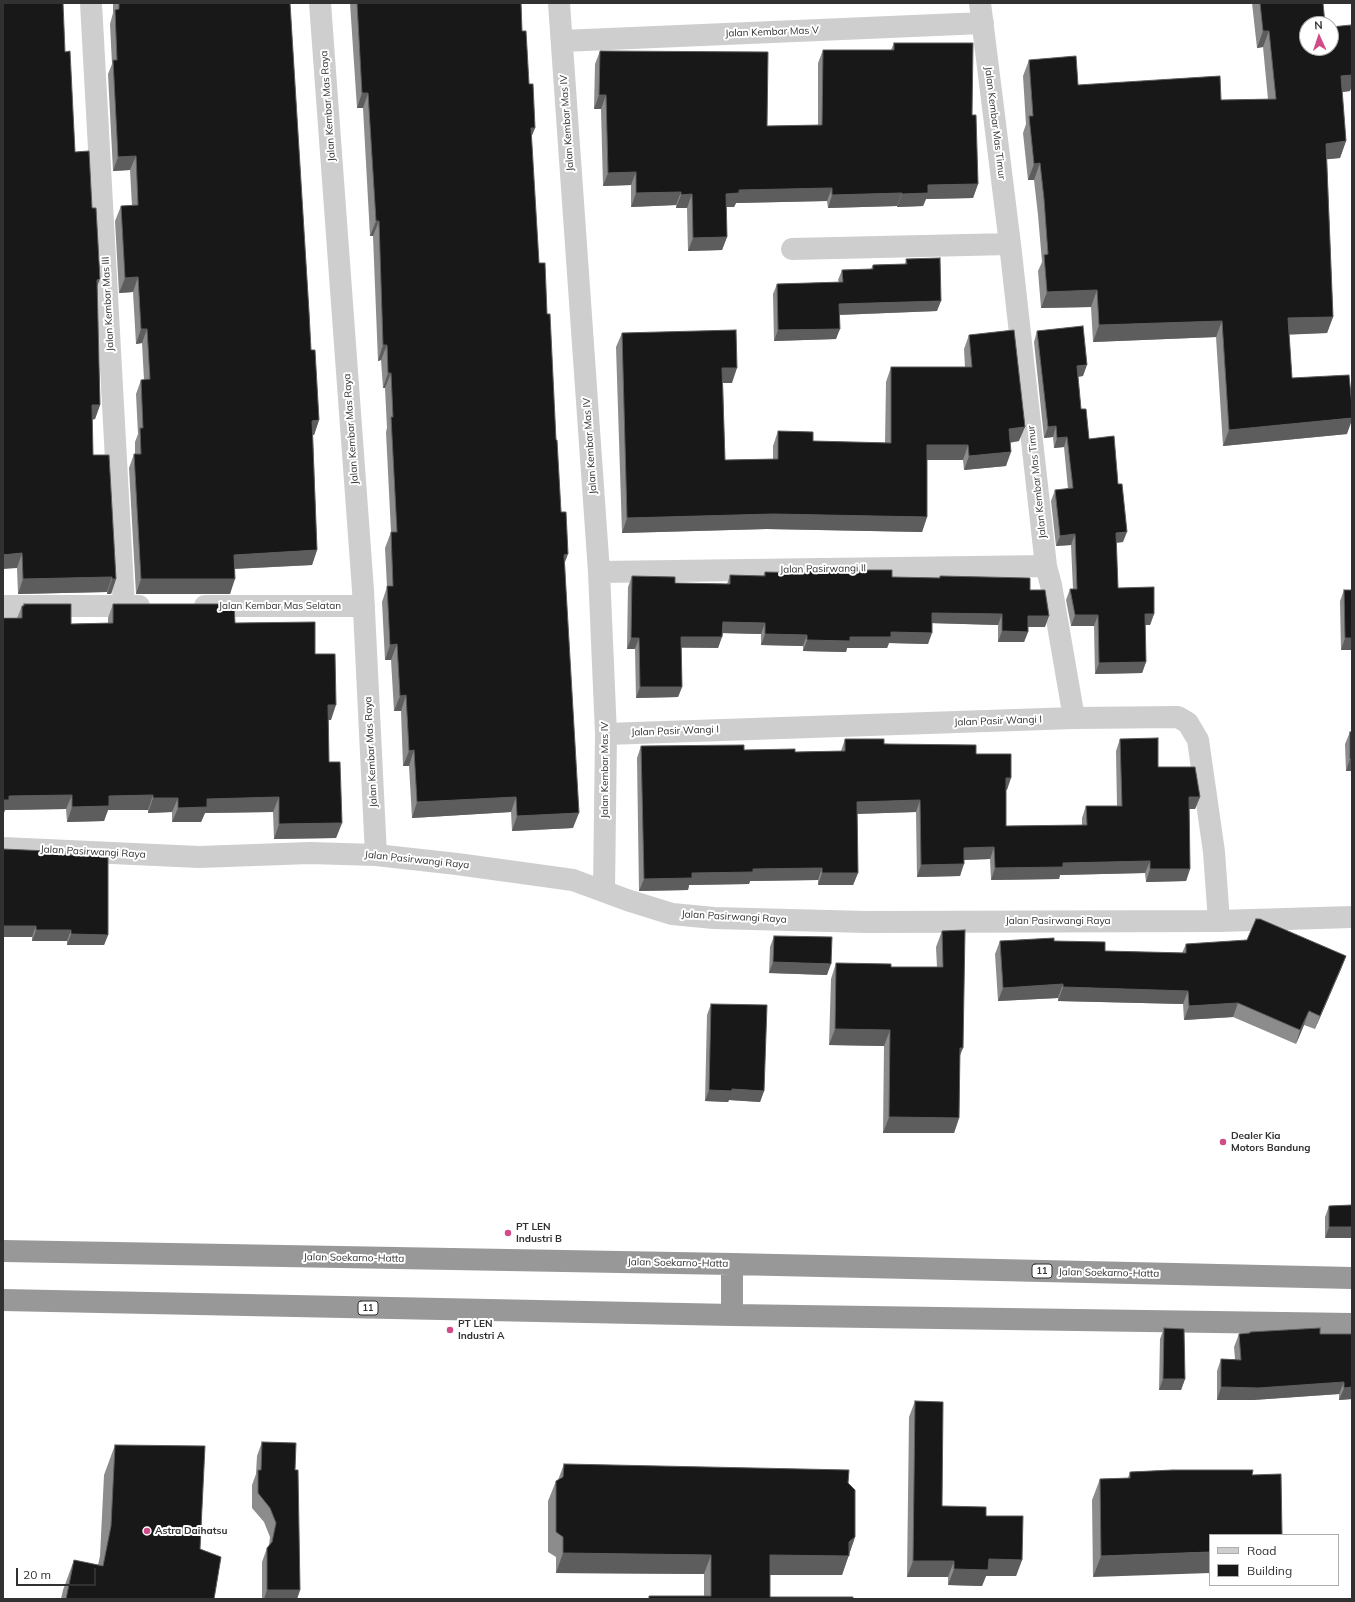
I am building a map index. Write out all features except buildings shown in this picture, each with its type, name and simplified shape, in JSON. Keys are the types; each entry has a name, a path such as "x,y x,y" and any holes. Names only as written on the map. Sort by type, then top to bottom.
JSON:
{"highway":[{"name":"Jalan Soekarno-Hatta","path":"3,1251 732,1264 1352,1278"},
{"path":"732,1264 732,1315"},
{"name":"11","path":"3,1300 732,1315 1352,1324"}],"street":[{"name":"Jalan Kembar Mas III","path":"91,3 124,606"},
{"name":"Jalan Kembar Mas Raya","path":"320,3 364,606 376,855"},
{"name":"Jalan Kembar Mas IV","path":"559,3 599,572 606,734 604,890"},
{"name":"Jalan Kembar Mas V","path":"562,41 982,13"},
{"name":"Jalan Kembar Mas Timur","path":"982,13 1010,244 1046,566 1052,585 1074,718"},
{"path":"792,249 1010,244"},
{"name":"Jalan Pasirwangi II","path":"599,572 1046,566"},
{"path":"3,606 156,606"},
{"name":"Jalan Kembar Mas Selatan","path":"187,606 364,606"},
{"name":"Jalan Pasir Wangi I","path":"606,734 1074,718 1178,717 1188,723 1198,740 1214,852 1218,921"},
{"name":"Jalan Pasirwangi Raya","path":"3,848 199,857 310,853 376,855 457,864 573,880 672,914 714,918 866,922 1218,921 1352,916"}],"place":[{"name":"Dealer Kia Motors Bandung","path":"1223,1142"},
{"name":"PT LEN Industri B","path":"508,1233"},
{"name":"PT LEN Industri A","path":"450,1330"},
{"name":"Astra Daihatsu","path":"147,1531"}]}
